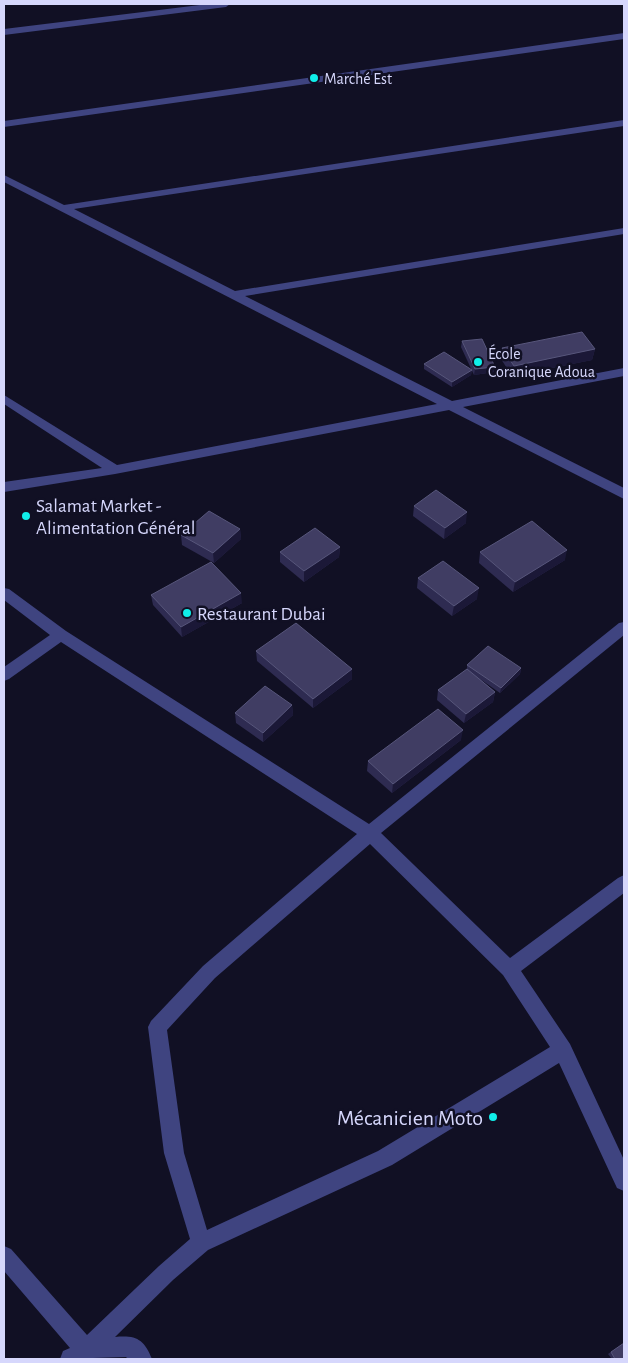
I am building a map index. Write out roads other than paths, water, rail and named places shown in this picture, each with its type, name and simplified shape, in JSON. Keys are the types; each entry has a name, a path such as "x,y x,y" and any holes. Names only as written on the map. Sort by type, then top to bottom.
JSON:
{"street":[{"path":"4,32 226,4"},
{"path":"4,124 624,36"},
{"path":"63,208 624,122"},
{"path":"4,178 624,494"},
{"path":"233,294 624,231"},
{"path":"4,488 115,470 624,372"},
{"path":"4,399 115,470"},
{"path":"4,593 61,635 370,833 509,969 563,1050 624,1181"},
{"path":"201,1244 174,1153 157,1027 209,972 370,833 624,627"},
{"path":"4,675 61,635"},
{"path":"509,969 624,883"},
{"path":"78,1355 166,1273 201,1244 385,1158 563,1050"},
{"path":"4,1256 78,1355"},
{"path":"78,1355 131,1346 141,1359"}],"place":[{"name":"Marché Est","path":"314,78"},
{"name":"École Coranique Adoua","path":"478,362"},
{"name":"Salamat Market - Alimentation Général","path":"26,516"},
{"name":"Restaurant Dubai","path":"187,613"},
{"name":"Mécanicien Moto","path":"493,1117"}]}
